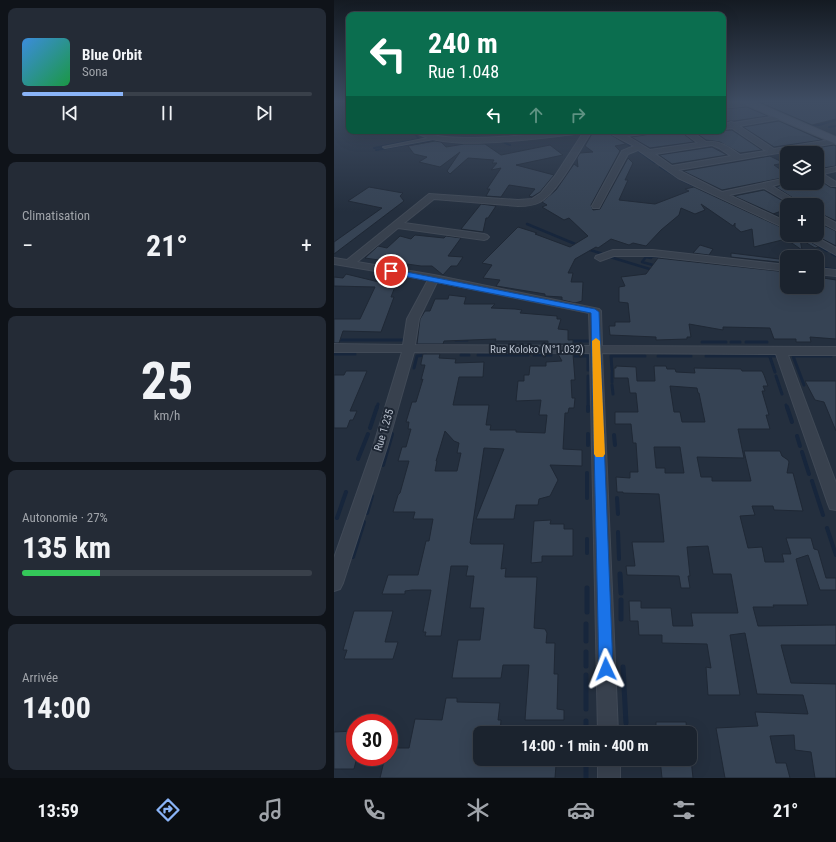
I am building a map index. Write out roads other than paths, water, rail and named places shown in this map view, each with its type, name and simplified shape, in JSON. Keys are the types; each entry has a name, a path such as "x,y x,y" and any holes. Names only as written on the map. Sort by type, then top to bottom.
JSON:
{"street":[{"path":"437,138 461,140 511,138"},
{"path":"348,264 432,196 518,204 530,203 537,200 556,178 583,138"},
{"path":"625,138 690,182 780,223"},
{"path":"698,138 704,144"},
{"path":"753,138 773,152"},
{"path":"669,169 836,141"},
{"path":"648,153 704,144 717,144 739,158"},
{"path":"596,206 625,153 638,146"},
{"path":"824,172 836,169"},
{"path":"824,178 834,184"},
{"path":"720,195 780,182"},
{"path":"765,185 787,198"},
{"path":"824,220 836,227"},
{"path":"395,225 484,237"},
{"path":"818,242 836,252"},
{"path":"600,258 613,253 653,253 780,267"},
{"path":"334,261 434,278 595,312 608,726"},
{"path":"824,272 836,273"},
{"name":"Rue 1.235","path":"334,583 380,447 409,348 413,319 434,278"},
{"name":"Rue Koloko (N°1.032)","path":"334,348 836,351"},
{"path":"780,350 836,504"},
{"path":"609,766 609,778"}],"lane":[{"path":"385,147 431,138"}],"waterway":[{"path":"374,148 418,138"},
{"path":"620,138 632,147"},
{"path":"376,150 439,139"},
{"path":"501,141 510,145"},
{"path":"637,150 655,163"},
{"path":"660,167 683,181"},
{"path":"682,180 728,202"},
{"path":"527,224 580,246"},
{"path":"810,242 815,245"},
{"path":"820,247 827,251"},
{"path":"587,249 603,254"},
{"path":"832,254 836,256"},
{"path":"653,265 642,262 646,257 651,258 652,256 668,258"},
{"path":"610,257 653,270"},
{"path":"824,268 836,270"},
{"path":"334,340 407,340"},
{"path":"456,340 467,340"},
{"path":"570,341 593,341"},
{"path":"702,342 726,342"},
{"path":"731,342 740,342"},
{"path":"746,342 767,342"},
{"path":"334,354 355,354"},
{"path":"414,368 417,356 426,355"},
{"path":"461,355 469,355"},
{"path":"478,355 528,355"},
{"path":"534,355 551,355"},
{"path":"570,356 588,356 588,370"},
{"path":"612,370 611,356 645,356"},
{"path":"658,356 691,356"},
{"path":"706,356 776,356"},
{"path":"804,385 793,356 831,356"},
{"path":"770,357 775,372"},
{"path":"612,372 612,382"},
{"path":"588,376 588,411"},
{"path":"776,376 782,394"},
{"path":"612,385 613,394"},
{"path":"377,408 378,404"},
{"path":"370,428 377,407"},
{"path":"787,407 792,422"},
{"path":"358,459 368,434"},
{"path":"383,465 392,434"},
{"path":"588,434 588,445"},
{"path":"614,435 615,445"},
{"path":"797,436 800,446"},
{"path":"802,452 809,474"},
{"path":"587,473 587,498"},
{"path":"812,481 823,515"},
{"path":"337,518 346,492"},
{"path":"367,513 372,496"},
{"path":"617,498 618,514"},
{"path":"353,557 364,522"},
{"path":"827,528 836,555"},
{"path":"618,532 619,559"},
{"path":"587,539 587,553"},
{"path":"620,574 621,593"},
{"path":"587,588 587,612"},
{"path":"621,600 621,619"},
{"path":"586,624 586,641"},
{"path":"586,652 586,666"},
{"path":"623,667 626,723"},
{"path":"586,675 586,709"},
{"path":"586,721 586,726"},
{"path":"586,766 586,778"}]}
